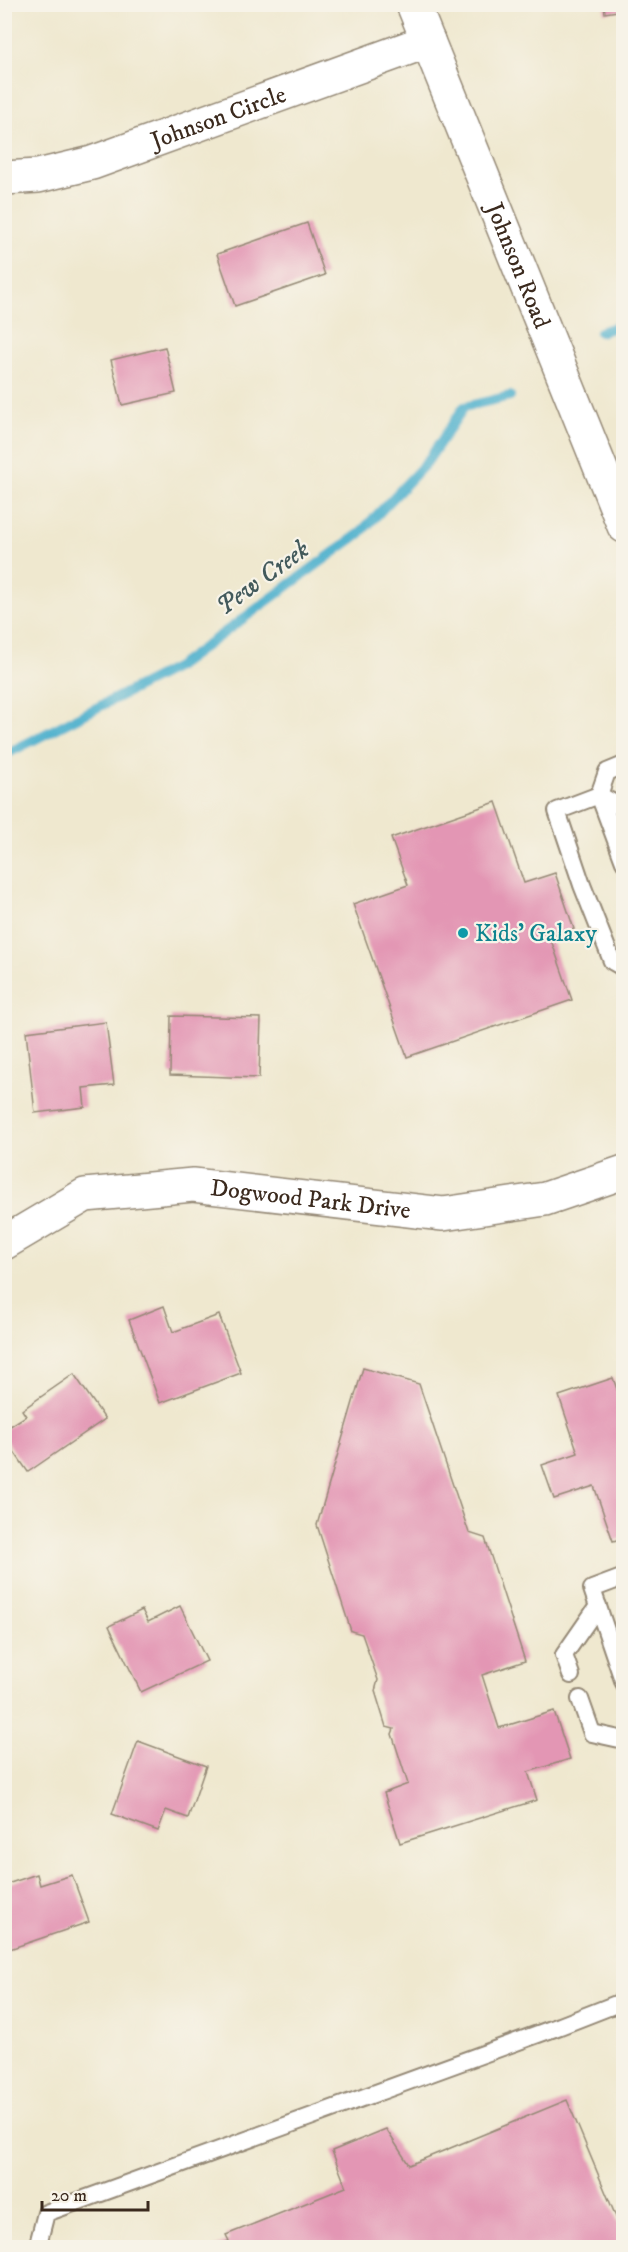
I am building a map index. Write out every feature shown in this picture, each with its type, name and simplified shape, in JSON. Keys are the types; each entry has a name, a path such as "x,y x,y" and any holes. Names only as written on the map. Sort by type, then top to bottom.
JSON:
{"street":[{"name":"Johnson Road","path":"413,4 624,526"},
{"name":"Johnson Circle","path":"4,178 38,176 92,163 428,41"},
{"name":"Dogwood Park Drive","path":"4,1243 85,1195 193,1185 442,1214 545,1199 624,1172"}],"lane":[{"path":"624,765 607,772 599,795 624,862"},
{"path":"624,803 617,805 599,795 557,811 582,885 612,961 624,968"},
{"path":"624,1577 592,1588 624,1683"},
{"path":"571,1675 564,1655 598,1606"},
{"path":"580,1699 592,1733 624,1740"},
{"path":"37,2247 46,2213 624,2001"}],"building":[{"path":"604,4 624,4 624,10 605,13"},
{"path":"307,223 325,275 235,306 217,254"},
{"path":"165,347 176,393 122,405 111,360"},
{"name":"Kids' Galaxy","path":"496,802 524,883 555,873 574,929 550,937 572,1000 407,1057 353,904 408,885 391,838"},
{"path":"171,1016 261,1018 259,1078 170,1075"},
{"path":"106,1022 114,1085 83,1088 85,1107 35,1113 26,1032"},
{"path":"164,1306 173,1332 219,1315 241,1373 160,1403 129,1320"},
{"path":"363,1368 419,1384 469,1533 485,1538 525,1661 482,1675 499,1728 554,1711 570,1759 528,1772 537,1800 400,1843 384,1793 408,1784 392,1734 394,1729 386,1727 375,1691 378,1680 362,1634 351,1631 317,1525"},
{"path":"74,1374 105,1419 28,1472 4,1437 4,1430 26,1416 22,1410"},
{"path":"613,1378 624,1409 624,1538 613,1541 594,1486 554,1499 542,1465 578,1453 559,1396"},
{"path":"180,1606 207,1661 141,1692 109,1626 142,1610 148,1622"},
{"path":"138,1741 206,1766 188,1818 166,1810 158,1831 112,1814"},
{"path":"37,1874 40,1885 72,1875 89,1922 4,1951 4,1885"},
{"path":"567,2100 624,2236 624,2248 213,2248 229,2241 226,2235 346,2187 332,2151 386,2129 409,2165"}],"waterway":[{"name":"Pew Creek","path":"600,332 624,324"},
{"name":"Pew Creek","path":"4,755 177,667 359,534 427,462 464,407 510,396"}],"place":[{"name":"Kids' Galaxy","path":"463,933"}]}
